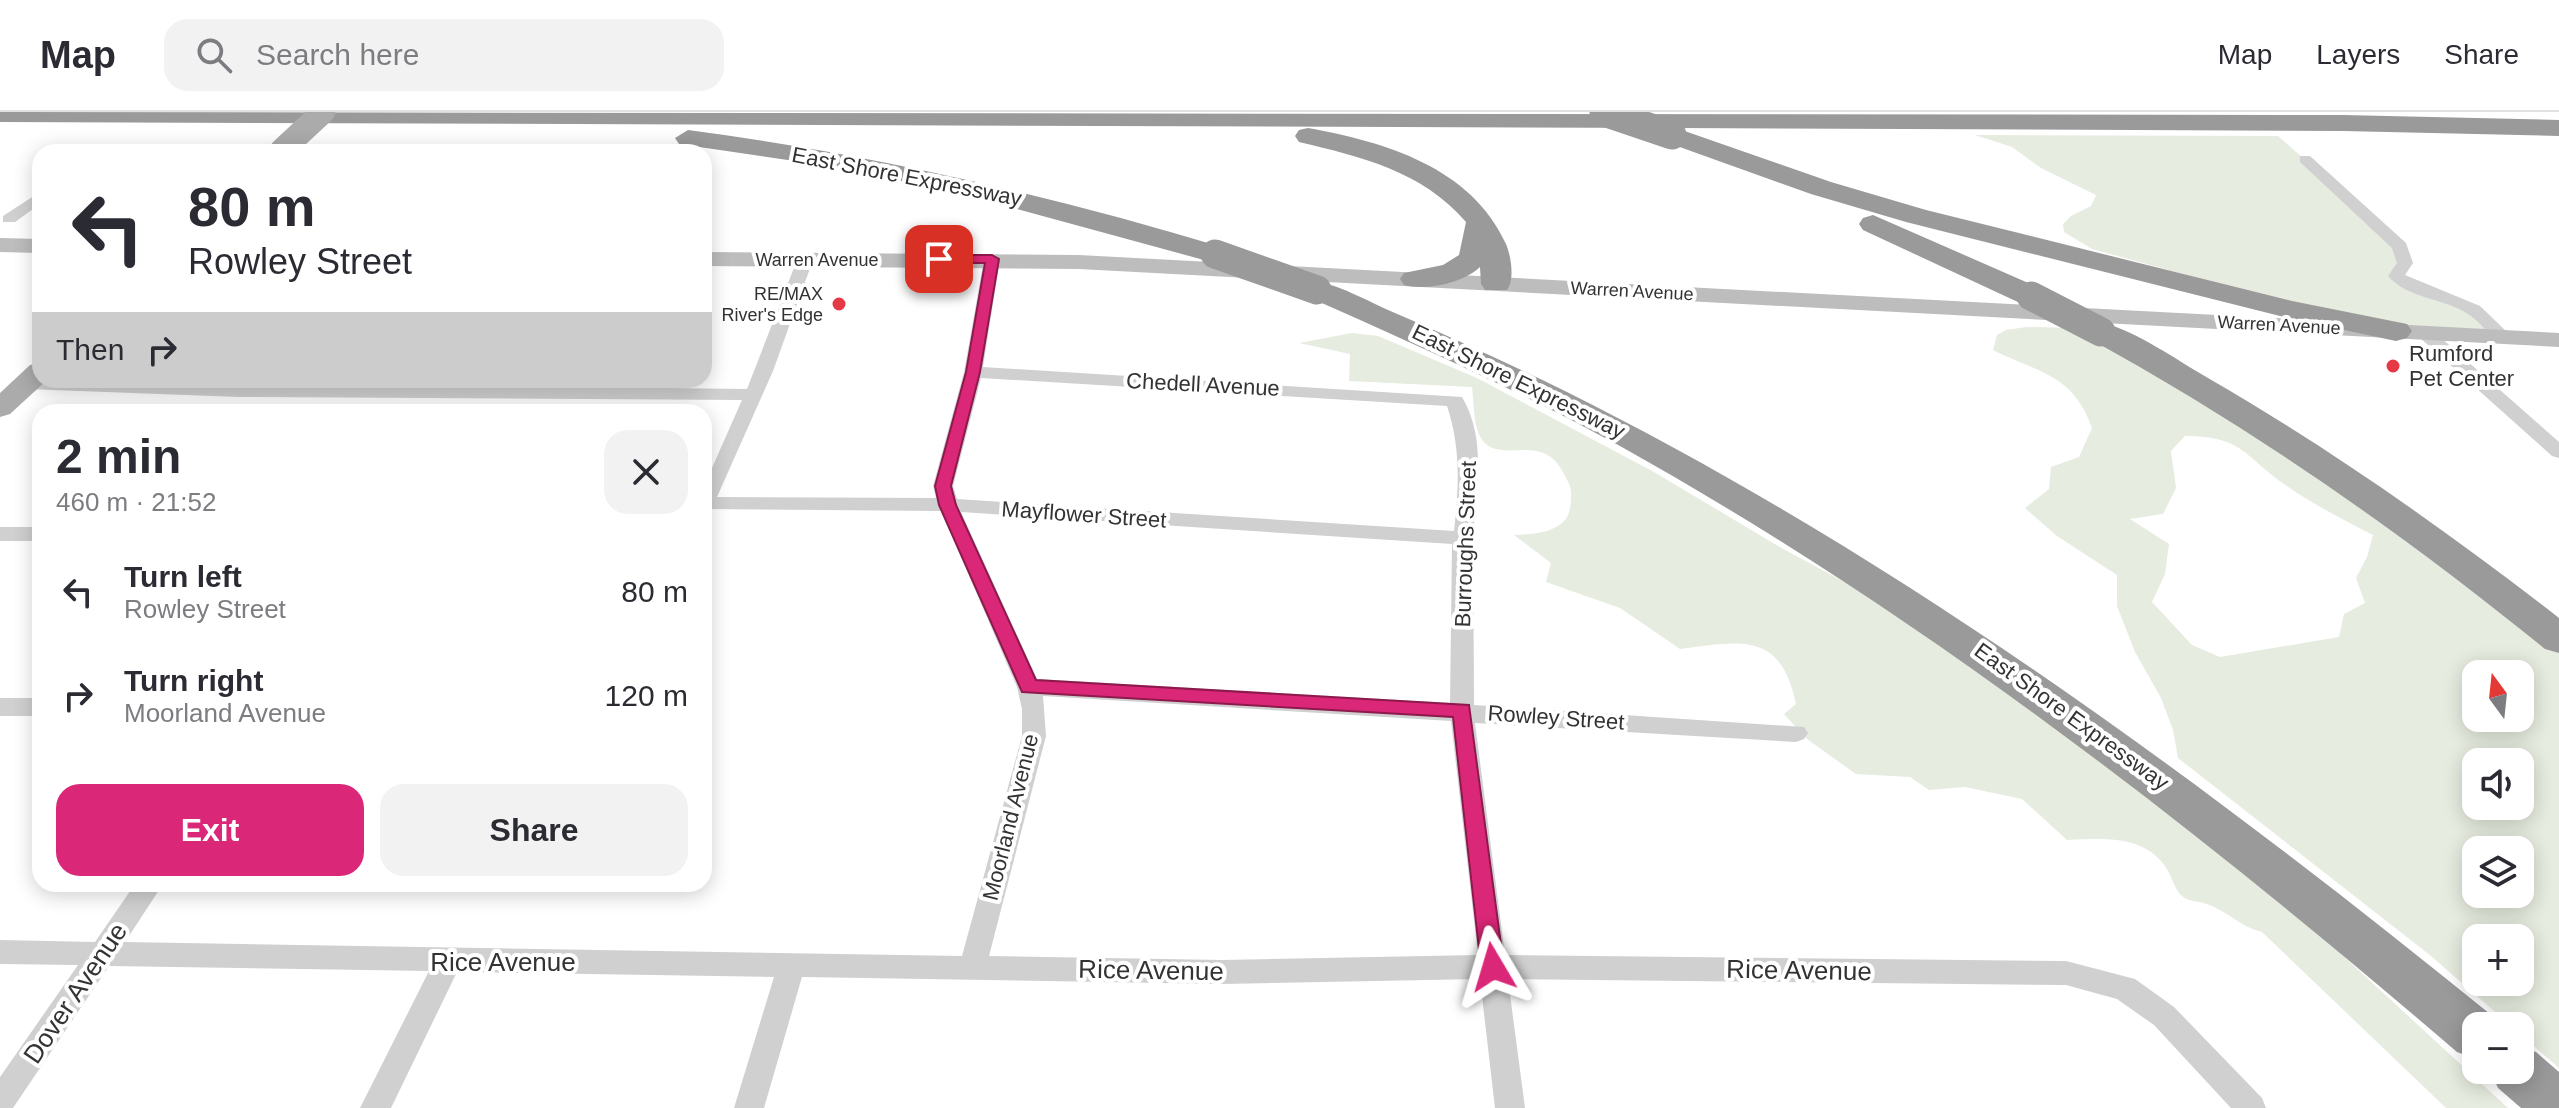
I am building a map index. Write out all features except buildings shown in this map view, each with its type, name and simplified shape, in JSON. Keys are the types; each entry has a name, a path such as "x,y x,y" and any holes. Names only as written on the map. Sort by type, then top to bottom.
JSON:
{"highway":[{"path":"1604,112 1837,193 1916,216 2275,306 2396,331"},
{"path":"0,114 2343,123 2559,128"},
{"name":"East Shore Expressway","path":"397,115 636,133 817,156 1034,201 1215,254 1317,290 1492,365 1613,426 1749,502 1893,591 2012,671 2186,799 2462,1024"},
{"path":"1077,118 1269,130 1357,145 1434,180 1464,203 1496,248 1496,284"},
{"path":"1672,135 2031,296 2194,383 2324,464 2435,542 2559,639"},
{"path":"1415,279 1447,273 1471,261 1480,248 1480,222"},
{"path":"2533,1084 2559,1107"}],"main road":[{"path":"288,144 323,112"},
{"path":"0,245 32,246"},
{"name":"Warren Avenue","path":"712,259 992,259 2559,340"},
{"path":"0,408 32,379"}],"street":[{"path":"2305,159 2392,235 2405,263 2396,276 2417,289 2474,310 2502,337"},
{"path":"3,223 32,203"},
{"name":"Moorland Avenue","path":"973,966 1034,736 1029,687 948,505 943,486 973,372 992,259"},
{"path":"712,490 805,260"},
{"path":"2425,333 2559,452"},
{"name":"Chedell Avenue","path":"973,372 1434,399"},
{"path":"191,388 239,391 753,395"},
{"name":"Burroughs Street","path":"1434,399 1455,401 1466,434 1470,477 1463,538 1462,711 1510,1108"},
{"name":"Mayflower Street","path":"712,501 948,505 1463,538"},
{"path":"0,534 32,534"},
{"name":"Rowley Street","path":"1029,687 1796,733"},
{"path":"0,707 32,707"},
{"name":"Dover Avenue","path":"0,1102 145,892"},
{"name":"Rice Avenue","path":"0,952 448,962 792,963 1223,972 1493,967 2066,973 2125,988 2164,1016 2251,1108"},
{"path":"375,1108 448,962"},
{"path":"749,1108 792,963"}],"shaded area":[{"path":"1975,135 2278,136 2389,234 2403,260 2394,275 2498,329 2398,333 2092,249 2064,232 2063,224 2071,216 2091,206 2096,195 2041,168 2012,147"},
{"path":"2027,327 2076,328 2285,448 2559,653 2559,1068 2534,1046 2534,1012 2495,1012 2477,996 2534,996 2534,924 2462,924 2462,983 2178,758 2173,730 2161,698 2135,652 2117,606 2117,575 2057,536 2025,508 2049,489 2051,467 2079,457 2092,428 2075,396 2064,385 2039,370 1993,350 1997,335 2006,330","holes":["2185,436 2232,444 2297,493 2373,535 2367,557 2356,578 2365,603 2344,614 2339,637 2220,657 2192,645 2152,602 2165,574 2169,544 2130,519 2163,514 2176,488 2171,451"]},
{"path":"1352,333 1378,336 1477,378 1654,472 1778,546 1872,597 2073,735 2289,906 2462,1066 2462,1084 2482,1084 2508,1108 2446,1108 2262,932 2214,907 2182,896 2165,866 2145,848 2120,841 2067,840 2022,799 1965,787 1929,790 1910,777 1856,774 1807,739 1784,714 1796,704 1789,680 1780,663 1769,652 1740,644 1680,649 1620,608 1546,582 1551,563 1514,535 1545,531 1557,527 1567,518 1571,489 1554,460 1533,451 1501,450 1483,441 1476,423 1472,387 1349,381 1350,354 1299,343"}],"place":[{"name":"RE/MAX River's Edge","path":"839,304"},
{"name":"Rumford Pet Center","path":"2393,366"}],"route":[{"path":"939,259 992,259 973,372 943,486 948,505 1029,687 1462,711 1493,967"}]}
